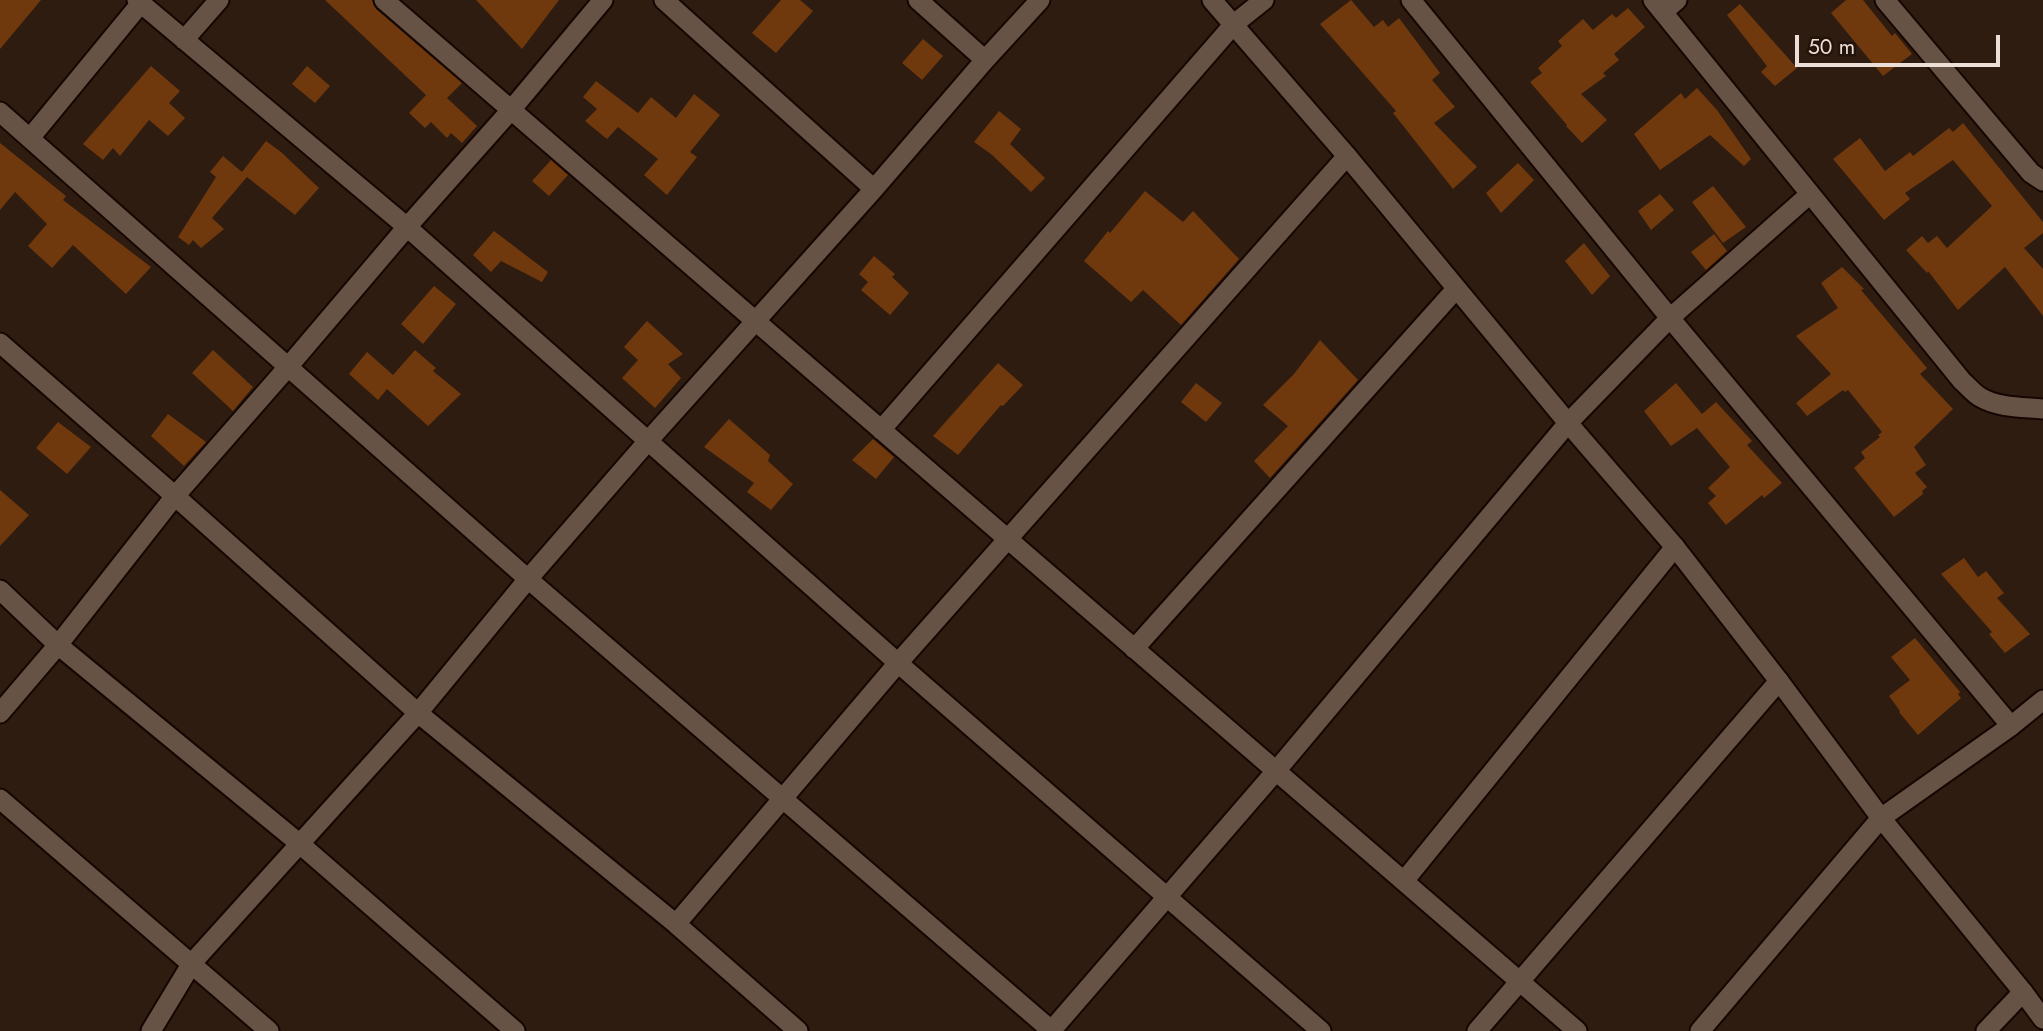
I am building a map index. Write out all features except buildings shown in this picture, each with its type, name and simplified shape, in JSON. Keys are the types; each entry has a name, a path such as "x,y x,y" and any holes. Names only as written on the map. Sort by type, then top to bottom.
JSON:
{"street":[{"path":"184,40 219,0"},
{"path":"384,0 1577,1031"},
{"path":"0,713 58,645 175,496 603,0"},
{"path":"664,0 874,190"},
{"path":"918,0 985,60"},
{"path":"150,1031 192,963 418,713 528,579 648,440 874,190 1040,0"},
{"path":"1212,0 1347,156 1568,423 1675,547 1881,818 2043,1019"},
{"path":"881,430 1234,24 1264,0"},
{"path":"1411,0 1670,318 2011,726"},
{"path":"1885,0 2031,173 2043,181"},
{"path":"30,138 139,2 407,227 898,663 1321,1031"},
{"path":"1664,4 1810,194 1962,381 1978,396 1999,405 2043,409"},
{"path":"0,112 528,579 1051,1031 1276,771 1568,423 1670,318 1810,194"},
{"path":"676,924 898,663 1347,156"},
{"path":"1134,649 1456,289"},
{"path":"0,343 418,713 676,924 798,1031"},
{"path":"1404,881 1675,547"},
{"path":"0,590 58,645 300,844 515,1031"},
{"path":"1477,1031 1779,681"},
{"path":"1700,1031 1881,818 2011,726 2043,700"},
{"path":"0,799 269,1031"},
{"path":"1986,1031 2023,992"}]}
